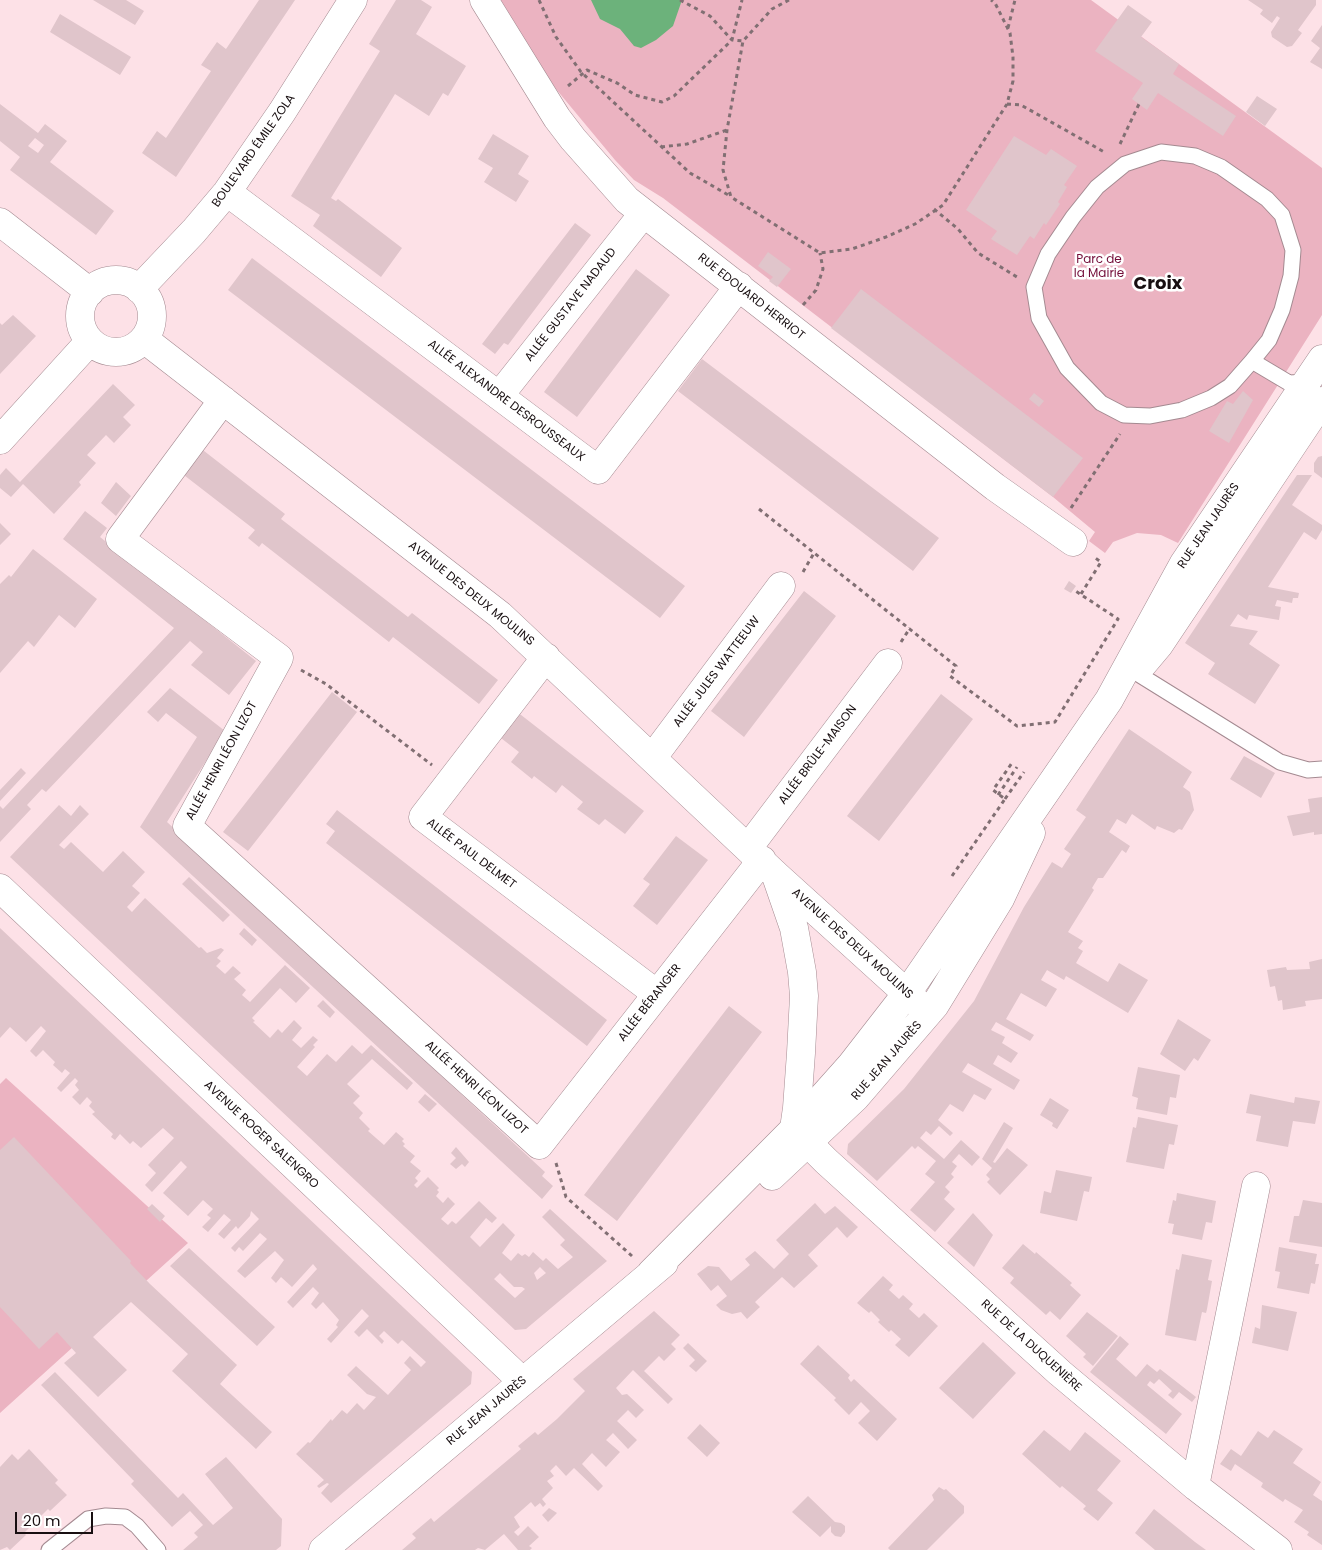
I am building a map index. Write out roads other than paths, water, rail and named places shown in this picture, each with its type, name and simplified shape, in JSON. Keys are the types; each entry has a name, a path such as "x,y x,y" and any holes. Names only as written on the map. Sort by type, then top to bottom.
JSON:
{"street":[{"name":"BOULEVARD ÉMILE ZOLA","path":"139,289 194,231 227,192 282,112 353,0"},
{"name":"RUE EDOUARD HERRIOT","path":"484,0 547,102 584,152 643,214 739,286 995,486 1073,542"},
{"name":"ALLÉE ALEXANDRE DESROUSSEAUX","path":"227,192 598,470 739,286"},
{"name":"ALLÉE GUSTAVE NADAUD","path":"499,396 643,214"},
{"path":"0,222 90,292"},
{"path":"117,281 129,283 139,289 150,304 152,316 150,328 144,339 134,347 117,352 99,348 90,341 83,331 80,319 81,307 90,292 105,282 117,281"},
{"name":"AVENUE DES DEUX MOULINS","path":"144,339 483,601 546,657 762,861 929,1013"},
{"path":"0,440 90,341"},
{"name":"RUE JEAN JAURÈS","path":"323,1550 651,1273 742,1202 801,1136 907,993 1000,855 1049,788 1130,669 1184,563 1317,381"},
{"name":"ALLÉE HENRI LÉON LIZOT","path":"223,400 120,539 279,658 186,826 539,1145"},
{"name":"ALLÉE JULES WATTEEUW","path":"653,757 781,586"},
{"name":"ALLÉE PAUL DELMET","path":"546,657 423,817 657,994"},
{"name":"ALLÉE BRÛLE-MAISON","path":"762,861 888,662"},
{"name":"RUE JEAN JAURÈS","path":"801,1136 869,1084 929,1013 968,955 1000,899 1049,788"},
{"name":"AVENUE DES DEUX MOULINS","path":"762,861 794,928 802,972 804,996 798,1103 801,1136"},
{"name":"ALLÉE BÉRANGER","path":"539,1145 762,861"},
{"name":"AVENUE ROGER SALENGRO","path":"0,888 522,1381"},
{"name":"RUE DE LA DUQUENIÈRE","path":"801,1136 1060,1373 1195,1486 1278,1550"},
{"path":"1195,1486 1256,1186"}],"lane":[{"path":"1161,152 1196,156 1221,167 1268,199 1282,215 1293,250 1291,276 1282,310 1272,332 1252,361 1230,386 1211,398 1182,410 1150,416 1124,414 1101,402 1067,368 1039,318 1034,287 1048,254 1073,217 1097,186 1125,164 1161,152"},
{"path":"1252,361 1289,382 1317,381"},
{"path":"1130,669 1280,762 1308,770 1322,769"},
{"path":"49,1550 88,1520 106,1516 125,1517 137,1526 158,1550"}],"district":[{"name":"Croix","path":"1158,284"}],"park label":[{"name":"Parc de la Mairie","path":"1099,267"}]}
